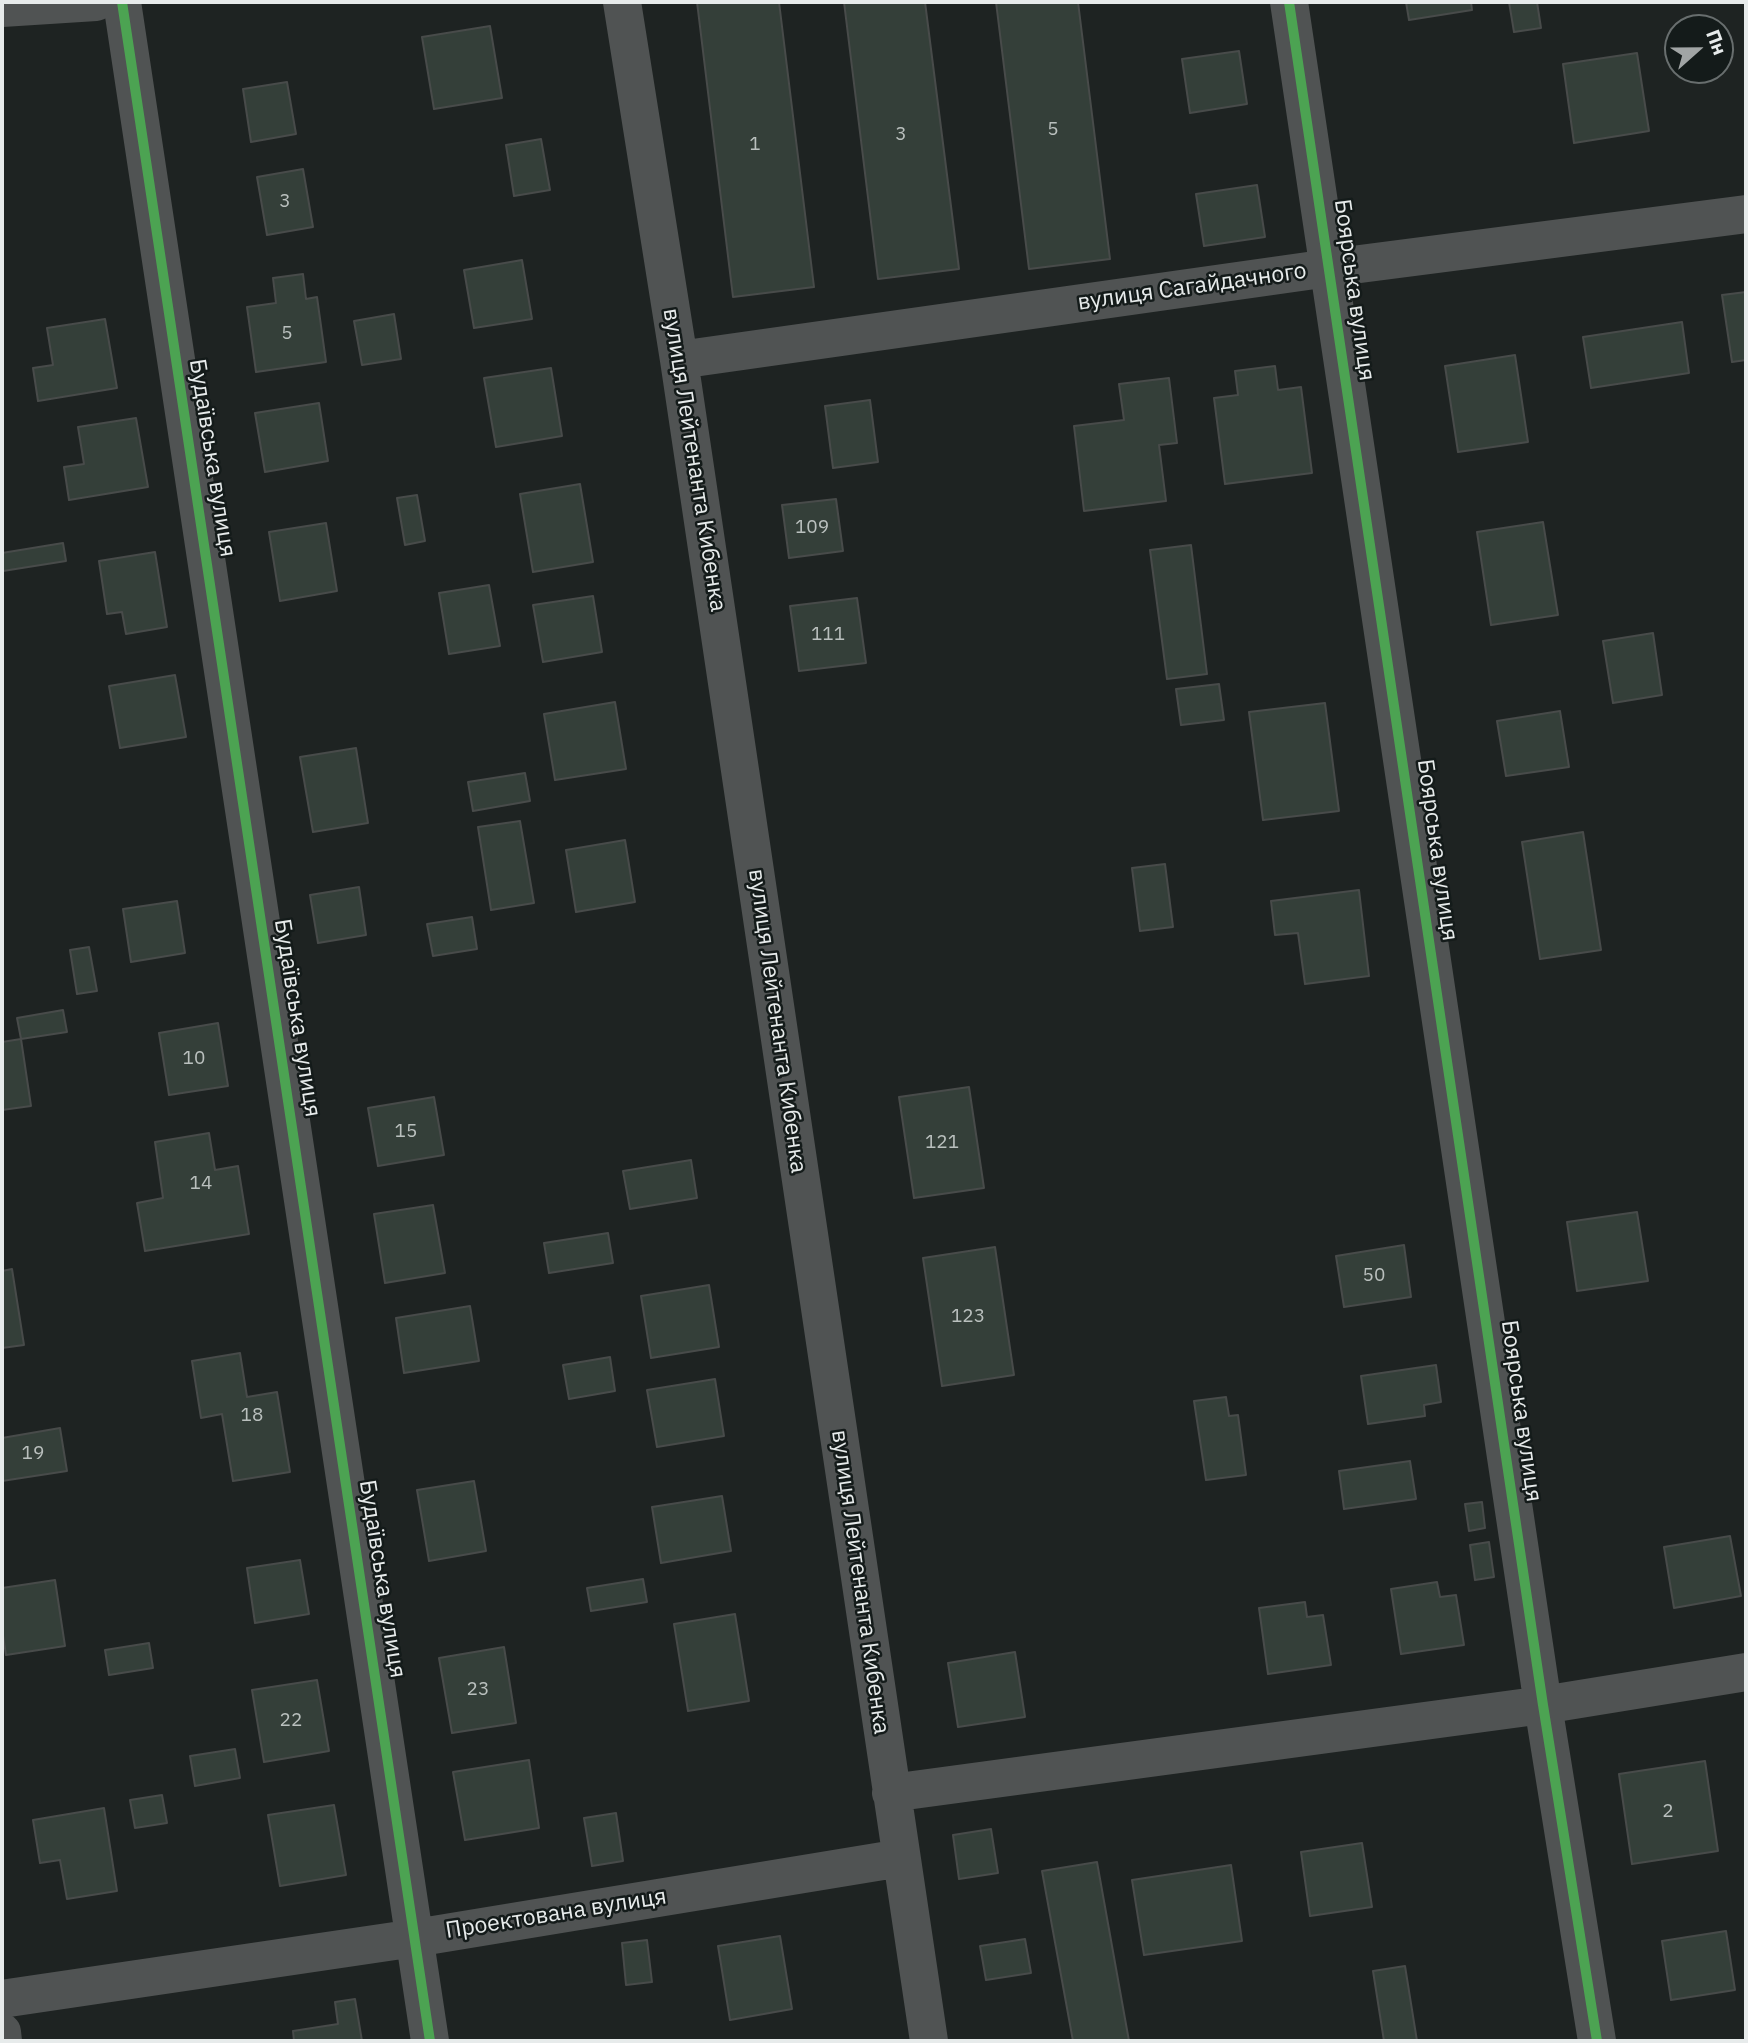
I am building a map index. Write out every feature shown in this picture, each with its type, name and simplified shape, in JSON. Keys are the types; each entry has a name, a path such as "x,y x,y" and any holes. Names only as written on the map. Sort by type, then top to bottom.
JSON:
{"street":[{"path":"2,8 96,2"},
{"name":"Будаївська вулиця","path":"121,2 430,2041"},
{"name":"вулиця Лейтенанта Кибенка","path":"622,2 679,360 929,2041"},
{"name":"Боярська вулиця","path":"1289,2 1543,1705 1597,2041"},
{"name":"вулиця Сагайдачного","path":"679,360 1329,268 1746,214"},
{"path":"891,1793 1543,1705 1746,1672"},
{"name":"Проектована вулиця","path":"2,1999 415,1938 901,1858"},
{"path":"2,2032 3,2041"}],"building":[{"path":"697,2 779,2 814,287 733,297"},
{"path":"844,2 925,2 959,269 878,279"},
{"path":"996,2 1078,2 1110,259 1029,269"},
{"path":"1406,2 1471,2 1472,10 1409,20"},
{"path":"1509,2 1537,2 1541,28 1514,32"},
{"path":"490,26 502,98 434,109 422,37"},
{"path":"1239,51 1247,104 1190,113 1182,59"},
{"path":"1637,53 1649,131 1574,143 1563,64"},
{"path":"287,82 296,134 251,142 243,89"},
{"path":"541,139 550,190 514,196 506,145"},
{"path":"303,169 313,227 267,235 257,177"},
{"path":"1257,185 1265,237 1204,246 1196,194"},
{"path":"522,260 532,319 474,328 464,270"},
{"path":"303,274 306,299 317,297 326,362 256,372 247,307 276,303 273,278"},
{"path":"1746,292 1746,360 1732,362 1722,295"},
{"path":"394,314 401,359 362,365 354,321"},
{"path":"105,319 117,388 38,401 33,368 53,365 47,328"},
{"path":"1682,322 1689,373 1591,388 1583,337"},
{"path":"1515,355 1528,442 1458,452 1445,366"},
{"path":"1275,366 1278,390 1301,387 1312,473 1225,484 1214,398 1238,395 1235,371"},
{"path":"551,368 562,436 496,447 484,378"},
{"path":"1169,378 1177,443 1159,445 1166,501 1084,511 1074,426 1124,420 1119,384"},
{"path":"870,400 878,462 833,468 825,406"},
{"path":"319,403 328,461 265,472 255,413"},
{"path":"136,418 148,487 69,500 64,467 84,464 78,427"},
{"path":"580,484 593,562 533,572 520,494"},
{"path":"417,495 425,541 405,545 397,498"},
{"path":"836,499 843,551 789,558 782,505"},
{"path":"1543,522 1558,615 1491,625 1477,532"},
{"path":"326,523 337,591 280,601 269,532"},
{"path":"63,543 66,561 3,571 2,553"},
{"path":"1191,545 1207,674 1167,679 1150,550"},
{"path":"155,552 167,627 126,634 122,612 107,614 99,561"},
{"path":"489,585 500,646 449,654 439,593"},
{"path":"593,596 602,652 543,662 533,605"},
{"path":"857,598 866,663 799,671 790,606"},
{"path":"1653,633 1662,695 1613,703 1603,641"},
{"path":"175,675 186,737 120,748 109,686"},
{"path":"1219,684 1224,720 1181,725 1176,689"},
{"path":"615,702 626,769 555,780 544,714"},
{"path":"1325,703 1339,811 1263,820 1249,712"},
{"path":"1560,711 1569,767 1506,776 1497,721"},
{"path":"356,748 368,823 313,832 300,757"},
{"path":"525,773 530,801 473,811 468,782"},
{"path":"520,821 534,903 491,910 478,827"},
{"path":"1583,832 1601,950 1540,959 1522,842"},
{"path":"625,840 635,902 576,912 566,850"},
{"path":"1165,864 1173,927 1140,931 1132,868"},
{"path":"359,887 366,935 318,943 310,895"},
{"path":"1359,890 1369,976 1305,984 1298,933 1275,935 1271,901"},
{"path":"177,901 185,953 131,962 123,909"},
{"path":"472,917 477,949 433,956 427,924"},
{"path":"89,947 97,991 77,994 70,950"},
{"path":"63,1010 67,1032 21,1039 17,1018"},
{"path":"218,1023 228,1086 169,1095 159,1033"},
{"path":"21,1039 31,1106 2,1110 2,1042"},
{"path":"969,1087 984,1188 914,1198 899,1097"},
{"path":"434,1097 444,1155 378,1166 368,1108"},
{"path":"209,1133 215,1170 238,1166 249,1234 145,1251 137,1203 163,1198 155,1142"},
{"path":"691,1160 697,1198 630,1209 623,1171"},
{"path":"433,1205 445,1273 385,1283 374,1214"},
{"path":"1637,1212 1648,1281 1577,1291 1567,1222"},
{"path":"608,1233 613,1263 549,1273 544,1243"},
{"path":"1404,1245 1411,1297 1344,1307 1336,1256"},
{"path":"995,1247 1014,1375 942,1386 923,1258"},
{"path":"12,1269 24,1345 2,1348 2,1271"},
{"path":"709,1285 719,1347 651,1358 641,1296"},
{"path":"470,1306 479,1361 404,1373 396,1318"},
{"path":"240,1353 247,1397 277,1392 290,1472 233,1481 222,1414 201,1418 192,1361"},
{"path":"610,1357 615,1391 569,1399 563,1365"},
{"path":"1436,1365 1441,1402 1424,1405 1425,1416 1368,1424 1361,1376"},
{"path":"715,1379 724,1436 657,1447 647,1390"},
{"path":"1226,1397 1229,1416 1238,1415 1246,1475 1206,1480 1194,1401"},
{"path":"60,1428 67,1471 2,1481 2,1438"},
{"path":"1410,1461 1416,1499 1344,1509 1339,1471"},
{"path":"474,1481 486,1551 429,1561 417,1490"},
{"path":"722,1496 731,1551 661,1563 652,1507"},
{"path":"1482,1502 1485,1528 1469,1531 1465,1504"},
{"path":"1730,1536 1741,1596 1674,1608 1664,1547"},
{"path":"1489,1542 1494,1577 1475,1580 1470,1545"},
{"path":"300,1560 309,1614 255,1623 247,1568"},
{"path":"643,1579 647,1602 591,1611 587,1588"},
{"path":"55,1580 65,1646 6,1655 2,1629 2,1588"},
{"path":"1437,1582 1440,1597 1456,1595 1464,1645 1401,1654 1391,1589"},
{"path":"1305,1602 1307,1617 1323,1615 1331,1665 1268,1674 1259,1608"},
{"path":"735,1614 749,1701 688,1711 674,1624"},
{"path":"149,1643 153,1668 109,1675 105,1650"},
{"path":"504,1647 516,1723 452,1733 439,1658"},
{"path":"1015,1652 1025,1717 958,1727 948,1663"},
{"path":"317,1680 329,1751 264,1762 252,1690"},
{"path":"235,1749 240,1778 195,1786 190,1756"},
{"path":"529,1760 539,1828 465,1840 453,1772"},
{"path":"1705,1761 1718,1851 1632,1864 1619,1774"},
{"path":"162,1795 167,1823 135,1828 130,1800"},
{"path":"334,1805 346,1875 280,1886 268,1815"},
{"path":"104,1808 117,1891 67,1899 60,1860 40,1863 33,1820"},
{"path":"616,1813 623,1861 592,1866 584,1818"},
{"path":"991,1829 998,1873 959,1879 953,1835"},
{"path":"1362,1843 1372,1907 1310,1916 1301,1852"},
{"path":"1097,1862 1129,2041 1073,2041 1042,1871"},
{"path":"1231,1865 1242,1941 1144,1955 1132,1880"},
{"path":"1726,1931 1735,1990 1671,2000 1662,1941"},
{"path":"780,1936 792,2009 730,2020 718,1946"},
{"path":"1025,1939 1031,1973 986,1980 980,1946"},
{"path":"647,1940 652,1982 626,1985 622,1943"},
{"path":"1405,1966 1417,2041 1384,2041 1373,1971"},
{"path":"355,1999 362,2041 294,2041 293,2031 338,2024 335,2002"}],"cycle path":[{"path":"122,2 430,2041"},
{"path":"1289,2 1543,1705 1597,2041"}]}
